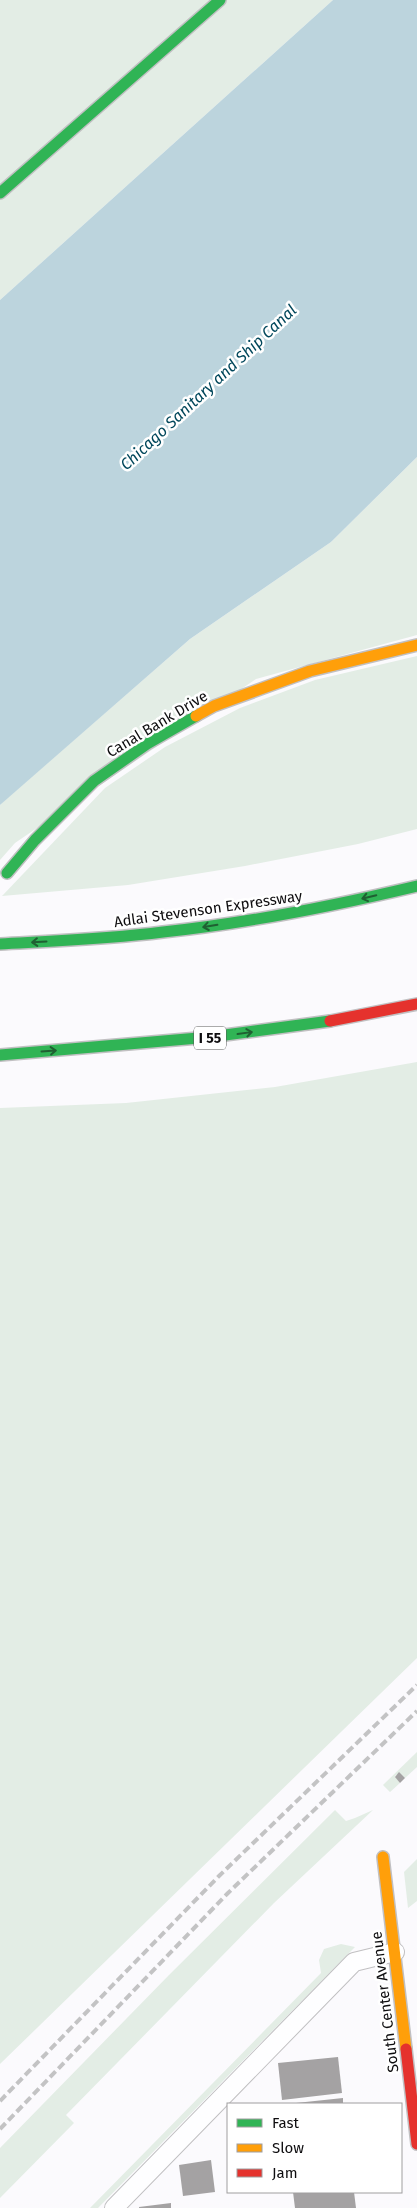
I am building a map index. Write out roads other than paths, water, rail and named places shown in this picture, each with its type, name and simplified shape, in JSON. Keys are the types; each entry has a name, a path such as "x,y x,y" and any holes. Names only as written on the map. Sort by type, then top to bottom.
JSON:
{"main road":[{"path":"0,193 220,0"},
{"name":"Canal Bank Drive","path":"7,873 35,840 94,781 147,744 214,706 310,671 417,645"},
{"name":"Adlai Stevenson Expressway","path":"0,944 78,940 208,926 324,908 417,886"},
{"name":"I 55","path":"0,1055 204,1039 367,1015 417,1004"},
{"name":"South Center Avenue","path":"383,1857 415,2114 417,2144"}],"lane":[{"path":"114,2208 354,1962 395,1952"}],"water":[{"name":"Chicago Sanitary and Ship Canal","path":"333,0 417,0 417,457 331,542 190,639 0,805 0,300"}],"railway":[{"path":"0,2101 219,1876 417,1685"},
{"path":"0,2129 228,1893 417,1711"}]}
